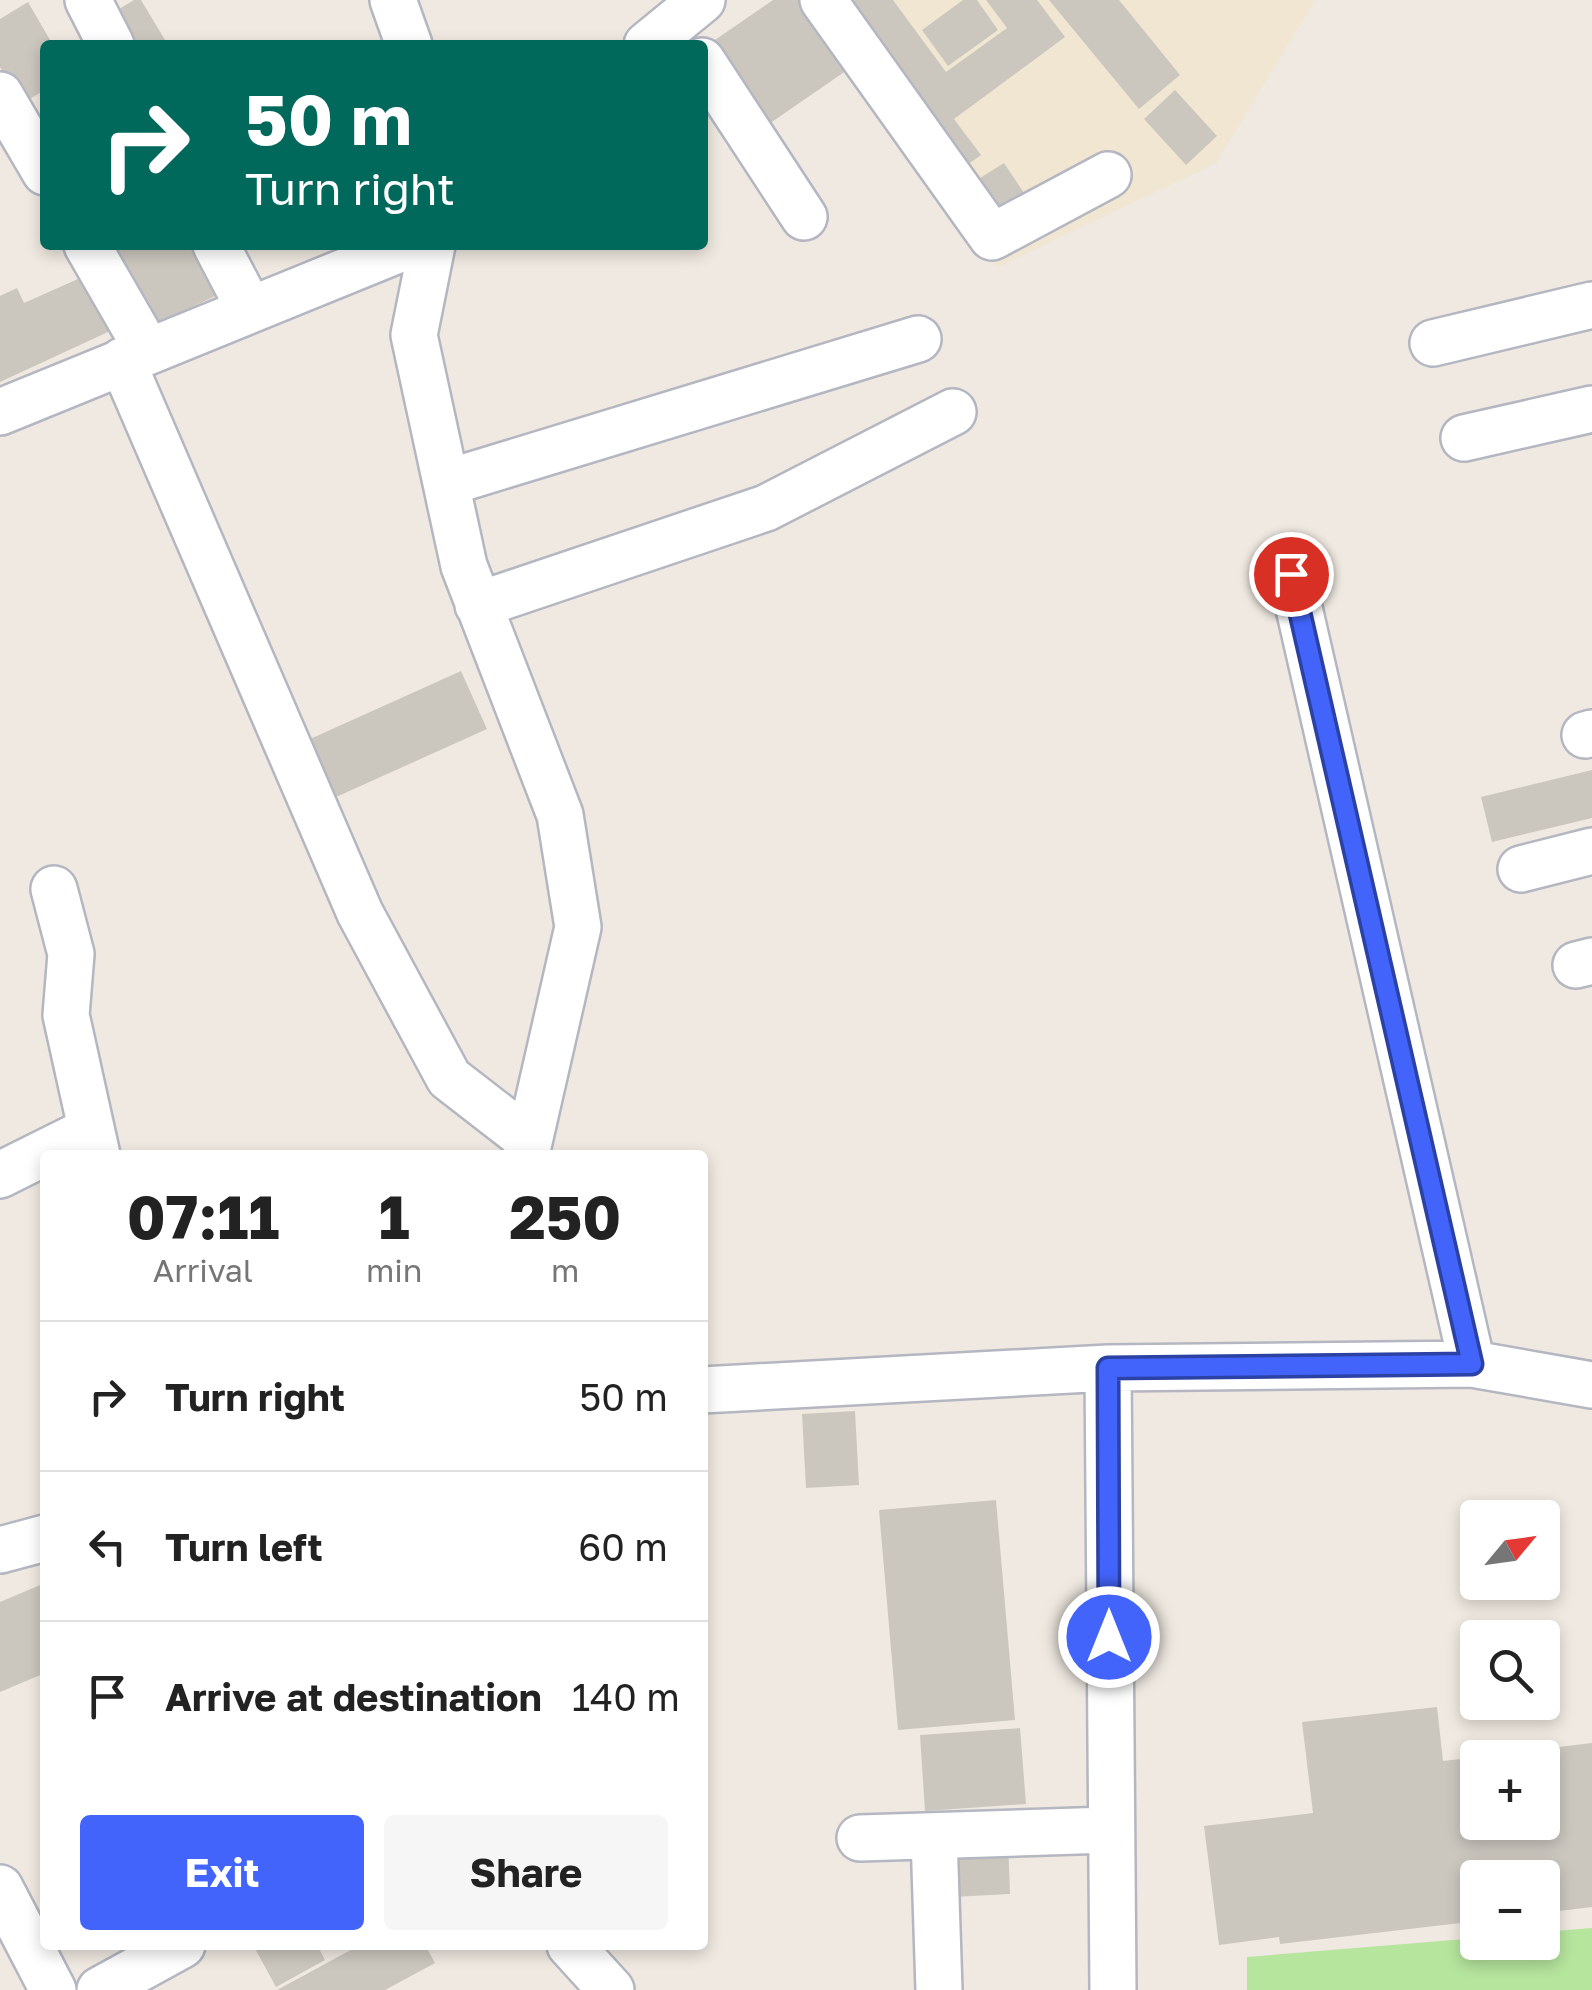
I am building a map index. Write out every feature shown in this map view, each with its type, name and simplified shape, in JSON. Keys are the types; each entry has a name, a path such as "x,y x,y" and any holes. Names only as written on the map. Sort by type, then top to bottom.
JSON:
{"street":[{"path":"88,0 109,40"},
{"path":"393,0 407,40"},
{"path":"823,0 992,237 1108,175"},
{"path":"708,70 804,217"},
{"path":"0,94 40,163"},
{"path":"89,250 360,914 450,1078 527,1148 578,926 560,815 464,566 414,335 431,250"},
{"path":"219,250 250,310"},
{"path":"0,412 398,250"},
{"path":"1433,343 1592,304"},
{"path":"446,483 918,339"},
{"path":"1464,438 1592,409"},
{"path":"478,605 766,508 953,412"},
{"path":"1291,574 1472,1364"},
{"path":"1520,869 1592,851"},
{"path":"54,888 71,954 66,1015 94,1142"},
{"path":"0,1175 40,1161"},
{"path":"708,1390 1108,1368 1472,1364 1592,1385"},
{"path":"1108,1368 1112,1990"},
{"path":"0,1550 40,1539"},
{"path":"860,1838 1110,1830"},
{"path":"934,1836 939,1990"},
{"path":"0,1888 53,1990"},
{"path":"100,1990 173,1950"},
{"path":"575,1950 611,1990"}],"shaded area":[{"path":"808,0 1315,0 1216,163 998,267"}],"green space":[{"path":"1592,1928 1592,1990 1247,1990 1247,1957 1460,1939 1460,1960 1560,1960 1560,1931"}],"building":[{"path":"141,0 165,40 127,40 111,14"},
{"path":"773,0 812,0 856,64 766,126 709,44"},
{"path":"839,0 893,0 946,72 1007,28 986,0 1037,0 1065,37 954,119 981,155 963,168"},
{"path":"963,0 977,0 998,30 948,66 922,30"},
{"path":"1049,0 1119,0 1180,75 1139,109"},
{"path":"28,2 50,40 40,40 40,93 21,104 0,67 0,19"},
{"path":"1175,90 1217,136 1186,165 1144,119"},
{"path":"1004,163 1024,193 997,211 977,180"},
{"path":"103,250 211,250 230,289 142,331"},
{"path":"96,271 121,326 0,382 0,296 17,288 24,303"},
{"path":"461,671 487,729 325,802 299,744"},
{"path":"1592,770 1592,818 1492,842 1481,797"},
{"path":"855,1411 859,1485 806,1488 802,1414"},
{"path":"996,1500 1015,1720 898,1730 879,1510"},
{"path":"40,1585 40,1675 0,1692 0,1602"},
{"path":"1437,1707 1443,1761 1460,1759 1460,1840 1560,1840 1560,1747 1592,1743 1592,1907 1560,1911 1560,1860 1460,1860 1460,1923 1280,1944 1279,1937 1219,1945 1204,1826 1313,1813 1302,1722"},
{"path":"1020,1728 1026,1804 925,1811 920,1735"},
{"path":"1008,1840 1010,1894 952,1897 950,1842"},
{"path":"256,1950 320,1950 325,1960 276,1987"},
{"path":"351,1950 428,1950 435,1963 385,1990 277,1990"}],"route":[{"path":"1109,1637 1108,1368 1472,1364 1291,574"}]}
